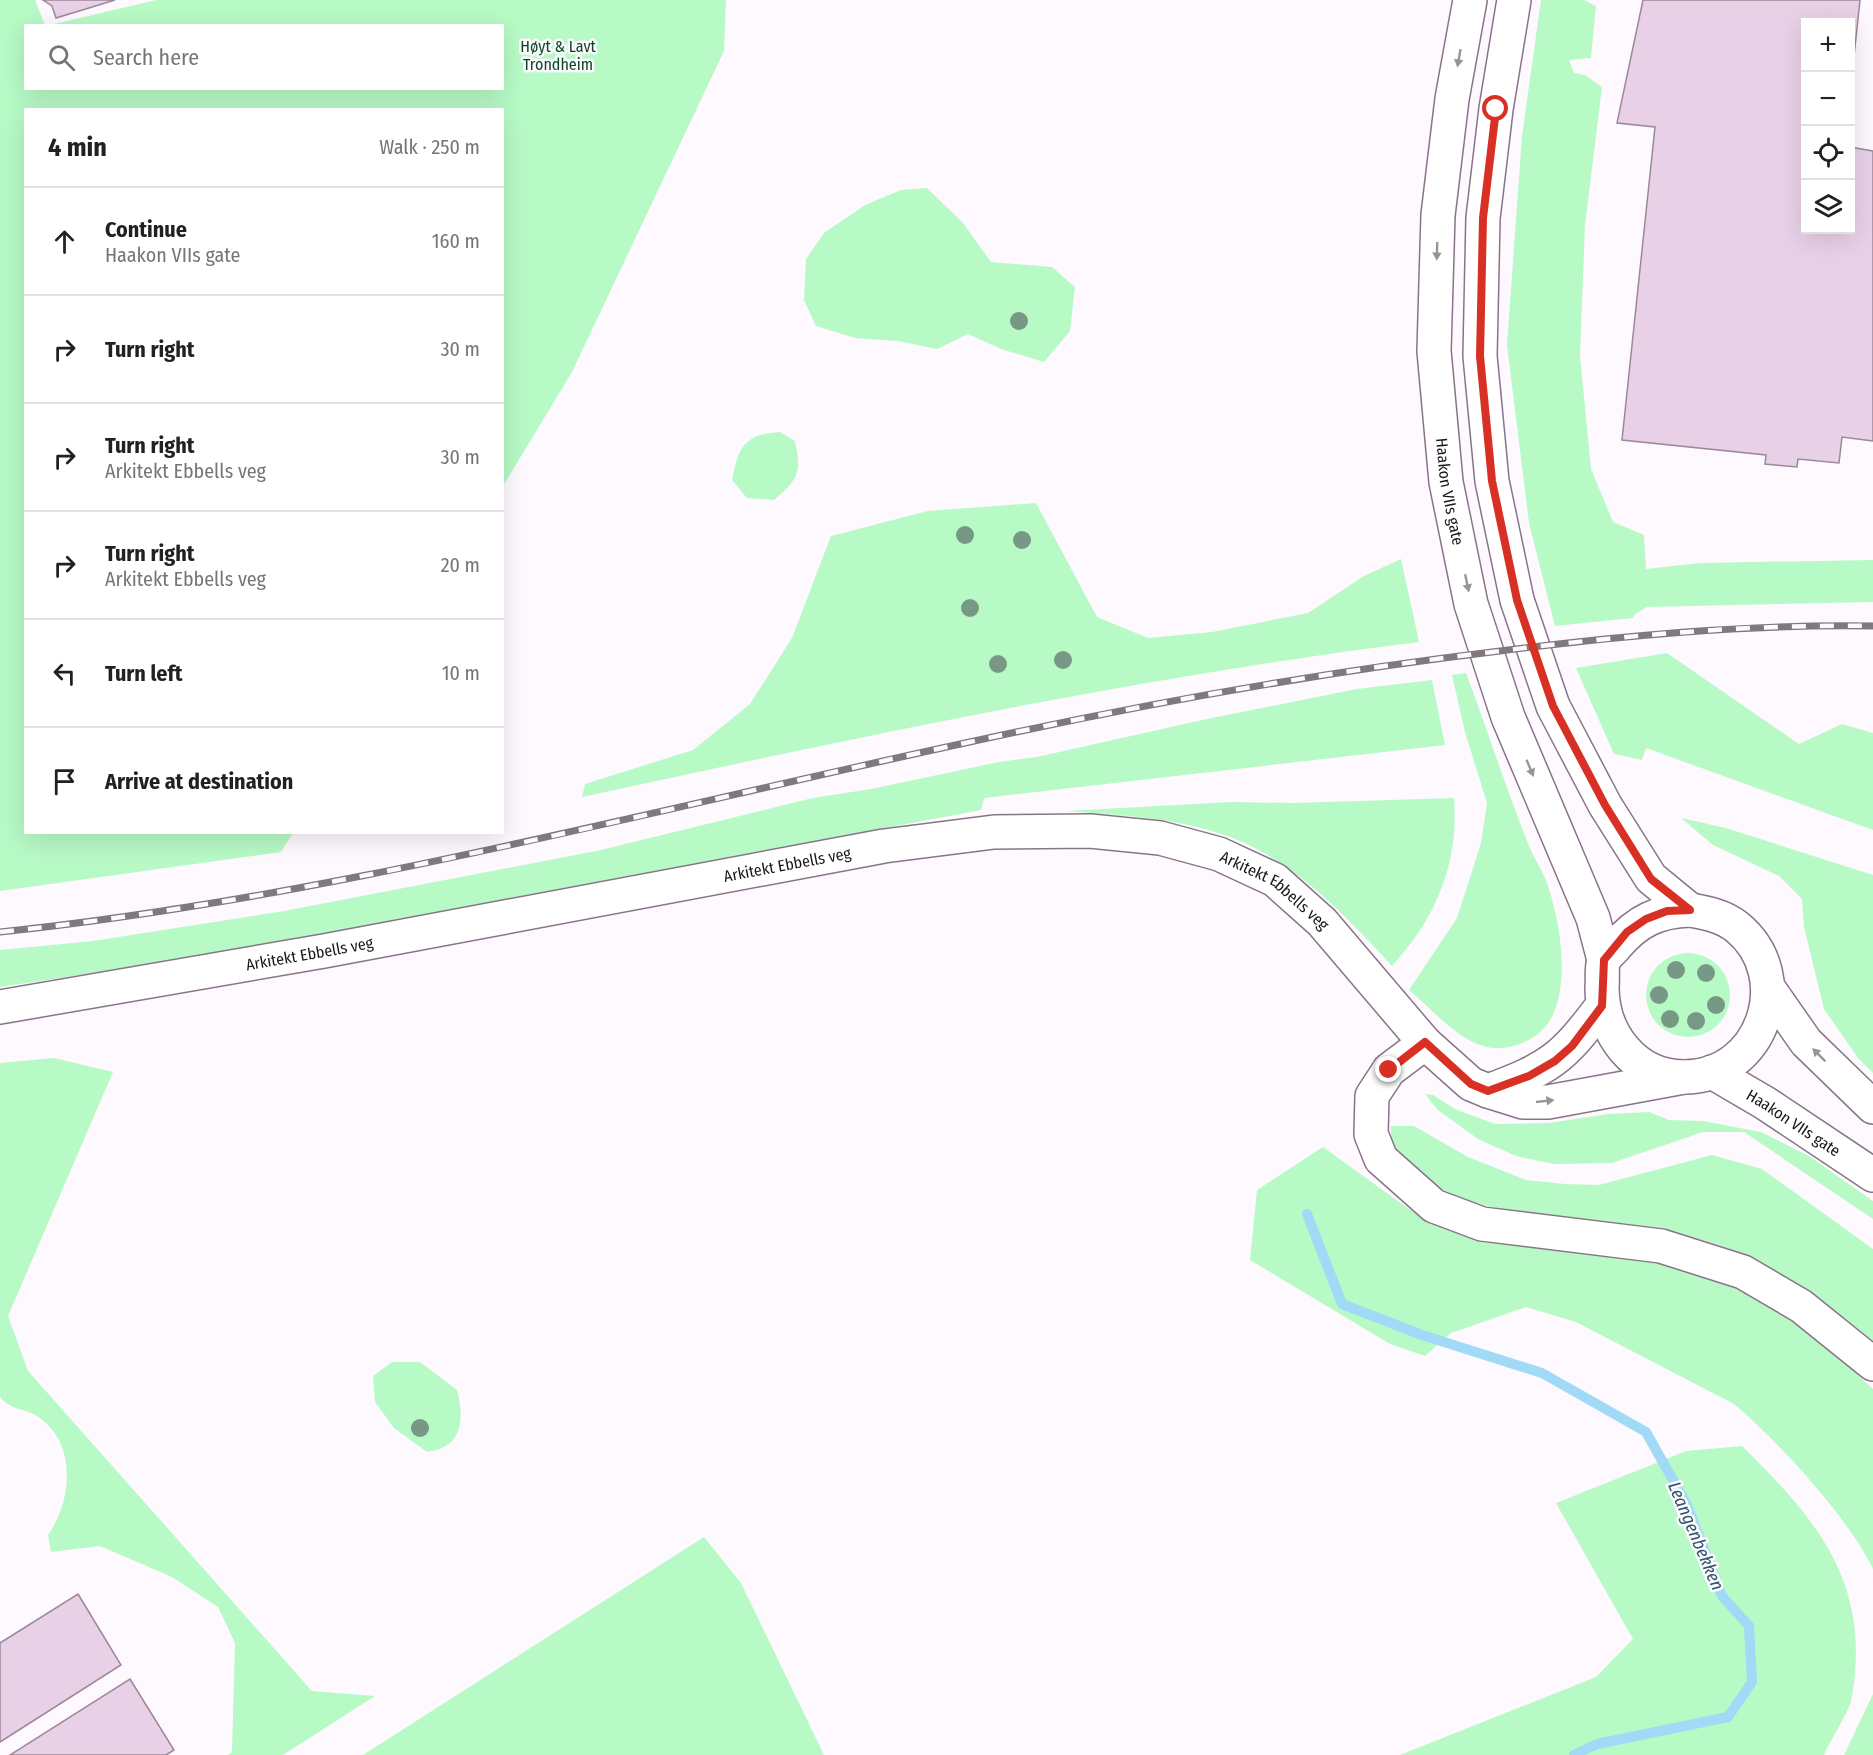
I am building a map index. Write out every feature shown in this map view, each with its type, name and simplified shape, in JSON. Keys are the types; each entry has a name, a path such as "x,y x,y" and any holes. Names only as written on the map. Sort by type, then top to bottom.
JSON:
{"main road":[{"name":"Haakon VIIs gate","path":"1470,0 1452,99 1438,215 1434,351 1446,482 1471,604 1500,694 1593,918 1604,960"},
{"path":"1514,0 1496,109 1483,218 1480,356 1492,481 1517,600 1553,706 1605,805 1651,879 1690,910"},
{"name":"Arkitekt Ebbells veg","path":"0,1007 324,951 884,846 994,832 1090,831 1160,838 1180,843 1219,854 1275,880 1322,922 1425,1042 1471,1084 1488,1091 1523,1102 1548,1102 1698,1075"},
{"path":"1769,989 1766,1016 1754,1041 1735,1060 1698,1075 1661,1074 1639,1064 1622,1048 1609,1028 1602,1006 1604,960 1627,932 1646,919 1667,911 1690,910 1714,914 1736,926 1753,944 1761,958 1769,989 1806,1042 1873,1107"},
{"path":"1488,1091 1529,1076 1555,1061 1572,1046 1602,1006"},
{"path":"1425,1042 1389,1070 1372,1096 1371,1134 1381,1159 1434,1206 1482,1224 1661,1246 1743,1272 1801,1306 1873,1364"},
{"name":"Haakon VIIs gate","path":"1698,1075 1765,1103 1873,1175"}],"green space":[{"name":"Høyt & Lavt Trondheim","path":"0,0 35,0 45,24 24,24 24,90 504,90 504,24 54,24 156,0 726,0 724,51 572,372 504,484 504,108 24,108 24,834 292,834 281,852 0,891"},
{"path":"1541,0 1584,0 1596,6 1591,58 1569,60 1574,73 1585,75 1602,87 1585,225 1580,356 1591,469 1613,522 1644,535 1646,569 1700,563 1873,560 1873,602 1647,607 1635,614 1633,618 1555,626 1529,523 1507,345 1522,136"},
{"path":"927,188 963,223 991,262 1052,267 1075,287 1070,331 1044,362 1001,349 968,334 937,349 898,341 855,338 816,326 804,300 806,259 824,233 865,205 901,190"},
{"path":"780,432 795,441 798,468 793,481 774,500 747,498 732,480 741,451 751,439 768,433"},
{"path":"1036,503 1097,617 1148,638 1212,632 1308,613 1364,576 1401,559 1419,642 1208,673 999,710 582,797 585,784 693,750 750,704 792,638 831,536 928,511"},
{"path":"1667,653 1799,744 1842,724 1873,733 1873,830 1646,748 1642,760 1614,754 1576,668"},
{"path":"1466,673 1529,847 1548,886 1561,946 1560,990 1555,1009 1546,1026 1532,1038 1513,1046 1496,1048 1480,1045 1465,1038 1409,990 1457,918 1481,843 1487,803 1465,732 1452,675"},
{"path":"1432,680 1445,745 984,798 981,810 193,958 0,987 0,950 93,941 284,911 601,850 813,798 871,789 999,762 1037,757 1207,719 1357,689"},
{"path":"1454,798 1453,845 1441,889 1421,929 1392,966 1354,925 1312,887 1267,855 1242,842 1215,832 1178,823 1141,817 1066,811 1231,802 1294,803"},
{"path":"1681,818 1726,828 1873,875 1873,1073 1858,1058 1824,1009 1804,927 1802,899 1779,876 1713,845"},
{"path":"1688,953 1711,960 1723,972 1730,995 1723,1018 1711,1030 1688,1037 1665,1030 1653,1018 1646,995 1653,972 1665,960"},
{"path":"54,1058 113,1072 8,1316 28,1371 312,1691 375,1696 283,1755 228,1755 232,1752 235,1643 218,1607 172,1577 100,1546 51,1552 48,1535 62,1506 66,1490 65,1458 52,1429 40,1418 9,1405 0,1397 0,1063"},
{"path":"1425,1094 1433,1095 1455,1109 1495,1124 1549,1123 1608,1114 1649,1112 1669,1120 1703,1121 1761,1132 1809,1156 1873,1201 1873,1219 1744,1132 1703,1132 1612,1163 1554,1164 1516,1156 1478,1139 1438,1110"},
{"path":"1391,1126 1414,1126 1468,1157 1526,1180 1599,1185 1712,1155 1762,1169 1873,1249 1873,1345 1787,1278 1750,1257 1730,1249 1651,1228 1508,1211 1452,1194 1427,1180 1406,1162 1394,1146"},
{"path":"1323,1147 1409,1209 1459,1231 1665,1261 1710,1275 1775,1305 1815,1336 1873,1389 1873,1569 1847,1527 1811,1481 1771,1438 1734,1404 1576,1322 1526,1307 1451,1333 1425,1356 1390,1344 1250,1260 1257,1190"},
{"path":"392,1362 420,1362 457,1390 461,1412 460,1422 454,1439 448,1445 427,1452 394,1428 375,1402 373,1376"},
{"path":"1742,1446 1794,1501 1816,1529 1833,1558 1846,1589 1854,1623 1856,1660 1851,1702 1824,1755 1400,1755 1596,1677 1633,1639 1556,1503 1686,1451"},
{"path":"704,1537 741,1583 824,1755 363,1755"},
{"path":"1873,1694 1873,1755 1844,1755 1846,1751"}],"building":[{"path":"43,0 115,0 56,18 52,6"},
{"path":"1643,0 1860,0 1855,47 1855,18 1801,18 1801,234 1855,234 1855,148 1873,151 1873,441 1842,437 1839,463 1798,459 1797,467 1765,464 1766,455 1622,440 1655,127 1617,123"},
{"path":"78,1594 121,1665 0,1742 0,1643"},
{"path":"130,1679 174,1750 166,1755 10,1755"}],"waterway":[{"name":"Leangenbekken","path":"1307,1214 1342,1304 1422,1335 1542,1373 1646,1432 1687,1505 1722,1596 1749,1626 1752,1682 1728,1717 1597,1744 1574,1755"}],"railway":[{"path":"0,932 122,917 244,898 364,875 485,851 1030,729 1293,680 1426,660 1634,636 1730,629 1873,626"}],"route":[{"path":"1389,1070 1425,1042 1471,1084 1488,1091 1529,1076 1555,1061 1572,1046 1602,1006 1604,960 1627,932 1646,919 1667,911 1690,910 1651,879 1605,805 1553,706 1517,600 1492,481 1480,356 1483,218 1496,109"}]}
